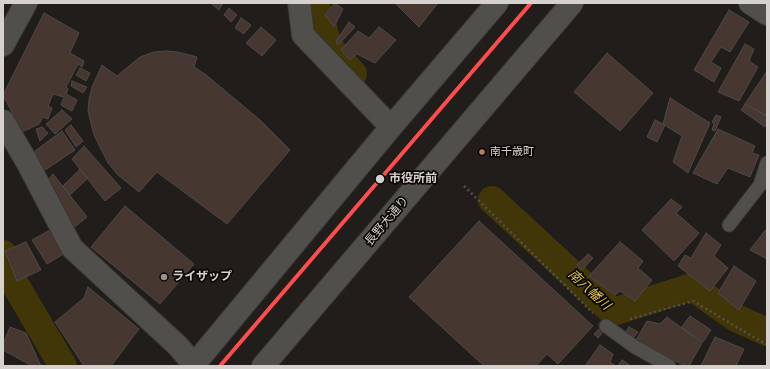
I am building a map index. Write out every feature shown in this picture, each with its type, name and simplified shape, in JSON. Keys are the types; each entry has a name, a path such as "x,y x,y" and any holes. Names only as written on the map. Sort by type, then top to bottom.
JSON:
{"street":[{"path":"3,45 26,3"},
{"path":"299,3 303,35 391,127"},
{"path":"3,121 27,162 72,248 178,346 194,365 391,127 497,3"},
{"name":"長野大通り","path":"263,366 572,3"},
{"path":"750,3 767,14"}],"lane":[{"path":"729,225 760,185 767,163"},
{"path":"606,326 635,347 669,366"}],"path":[{"path":"464,186 606,326 693,301 767,345"}],"building":[{"path":"223,3 219,10 212,4"},
{"path":"335,3 343,9 334,27 325,15"},
{"path":"395,3 438,3 419,27"},
{"path":"229,8 237,15 231,22 224,15"},
{"path":"729,10 749,22 730,52 721,47 711,62 721,68 714,82 694,70"},
{"path":"44,13 79,33 70,53 84,61 82,67 78,64 66,87 68,89 66,94 77,100 72,111 61,105 64,97 53,94 48,106 52,108 48,119 43,117 39,124 22,132 3,95"},
{"path":"241,18 251,25 244,34 235,28"},
{"path":"349,22 355,27 338,45 336,41"},
{"path":"261,27 276,40 262,56 246,43"},
{"path":"379,27 396,40 375,63 357,54 350,60 341,50 358,31 369,38"},
{"path":"745,44 754,49 749,61 758,67 739,101 718,92"},
{"path":"154,52 178,52 197,57 194,67 205,74 260,120 290,150 227,224 157,172 139,192 118,175 108,163 94,135 88,111 89,99 92,87 102,65 117,76 140,57"},
{"path":"607,53 653,93 620,131 574,92"},
{"path":"80,68 90,73 86,81 76,75"},
{"path":"767,71 767,116 745,104"},
{"path":"72,81 87,87 83,93 71,86"},
{"path":"670,98 710,123 688,173 673,162 682,136 663,124"},
{"path":"745,104 767,116 765,127 741,110"},
{"path":"62,110 72,119 55,134 46,124"},
{"path":"716,115 721,117 715,131 712,130 714,124 712,122"},
{"path":"655,120 665,125 657,142 647,137"},
{"path":"71,125 83,141 76,147 65,130"},
{"path":"42,127 48,133 40,141 36,129"},
{"path":"718,129 755,146 752,153 759,155 750,177 728,168 717,184 693,173"},
{"path":"62,131 75,150 42,172 35,151"},
{"path":"84,146 121,188 105,201 72,159"},
{"path":"80,169 88,178 70,195 63,186"},
{"path":"53,174 87,217 72,229 48,180"},
{"path":"671,199 682,207 676,213 699,233 674,261 642,230"},
{"path":"125,206 194,264 160,304 91,247"},
{"path":"479,221 593,326 558,364 547,354 536,366 484,366 409,297"},
{"path":"767,228 767,259 750,250"},
{"path":"52,229 65,253 47,264 32,240"},
{"path":"706,233 721,245 714,256 728,268 710,291 678,266 685,255 691,258"},
{"path":"26,242 41,270 17,281 5,251"},
{"path":"620,242 643,261 638,268 652,280 635,301 620,291 615,295 589,276"},
{"path":"588,254 593,258 582,270 577,265"},
{"path":"734,266 756,281 739,310 718,293"},
{"path":"88,287 139,329 111,366 84,366 55,322 84,298"},
{"path":"690,316 711,330 703,342 681,328"},
{"path":"667,317 702,343 689,366 685,366 636,340 647,321 660,324"},
{"path":"10,327 26,333 41,366 32,366 3,350 3,344"},
{"path":"601,327 604,331 598,338 594,334"},
{"path":"629,327 638,332 634,337 625,334"},
{"path":"715,337 744,349 736,366 701,366"},
{"path":"600,345 613,354 610,362 616,366 585,366"},
{"path":"622,360 631,366 618,366"}],"waterway":[{"name":"南八幡川","path":"314,3 319,13 328,46 353,74"},
{"name":"南八幡川","path":"492,200 613,312 692,287 736,318 767,332"},
{"path":"3,254 12,279 63,366"}],"transit line":[{"path":"220,366 531,3"}],"place":[{"name":"南千歳町","path":"482,152"},
{"name":"市役所前","path":"380,179"},
{"name":"ライザップ","path":"164,277"}]}
